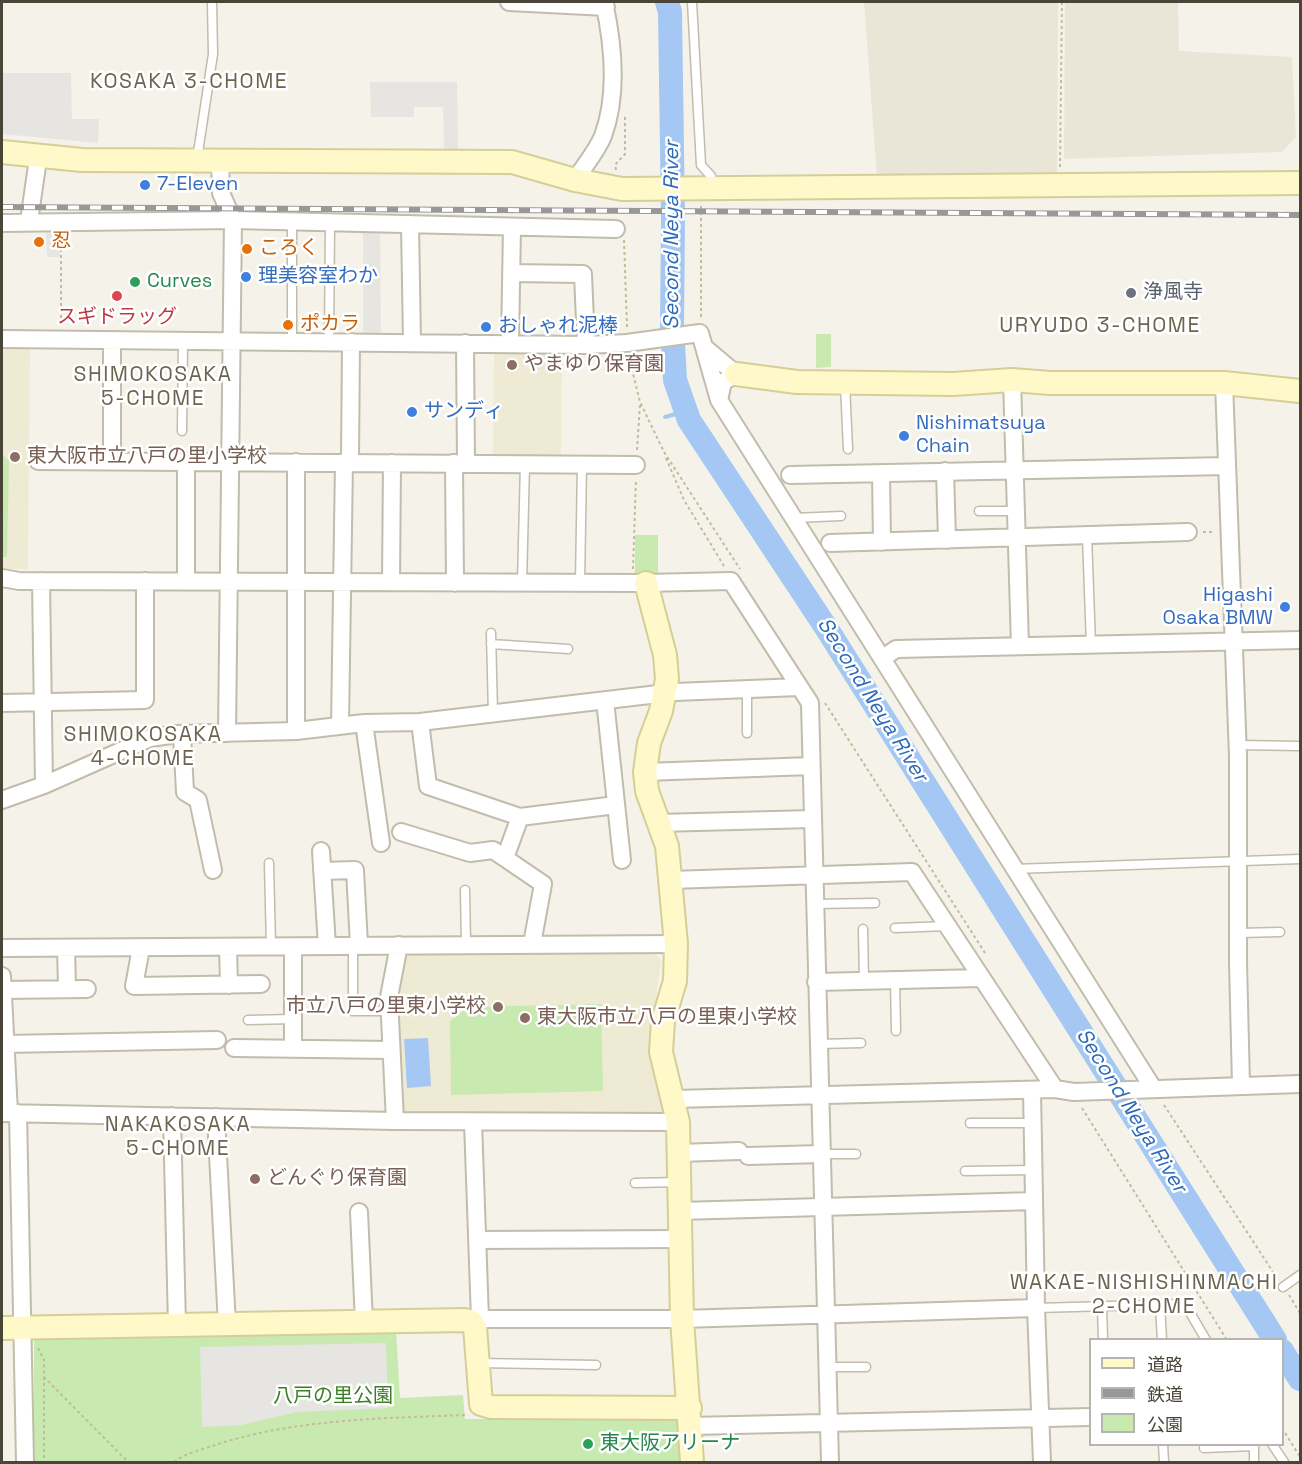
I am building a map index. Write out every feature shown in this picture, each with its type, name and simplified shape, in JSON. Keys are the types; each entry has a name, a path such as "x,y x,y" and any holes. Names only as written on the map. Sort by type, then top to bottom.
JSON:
{"street":[{"path":"509,2 605,4 611,42 612,88 603,136 575,180"},
{"path":"2,152 82,160 512,162 575,180 622,189 706,183 1300,183"},
{"path":"220,159 221,194 233,220 231,581 227,733"},
{"path":"29,221 37,166"},
{"path":"2,223 61,220 233,220 620,230"},
{"path":"410,224 412,342"},
{"path":"510,344 512,227"},
{"path":"511,273 583,274 586,345"},
{"path":"2,339 586,345 702,340 736,374 797,382 953,384 1012,380 1050,383 1224,383 1300,391"},
{"path":"112,340 112,461"},
{"path":"702,340 719,400 883,658 1149,1088"},
{"path":"340,725 351,342"},
{"path":"455,583 465,343"},
{"path":"719,400 723,382 736,374"},
{"path":"1012,380 1020,646"},
{"path":"1224,383 1238,745 1241,1085"},
{"path":"186,461 186,581"},
{"path":"38,462 231,461 636,465"},
{"path":"296,462 296,731"},
{"path":"391,582 392,463"},
{"path":"790,475 1227,466"},
{"path":"945,471 947,540"},
{"path":"881,473 882,542"},
{"path":"830,543 1188,532"},
{"path":"2,578 41,581 639,583 735,575 810,703 817,1044 830,1462"},
{"path":"41,581 44,785"},
{"path":"2,703 145,700 145,581"},
{"path":"639,583 665,655 665,693 649,743 645,772 647,791 667,846 676,944 675,981 663,1021 662,1052 678,1122 682,1319 692,1462"},
{"path":"883,658 896,649 1300,640"},
{"path":"2,800 44,785 150,738 182,734 296,731 363,723 420,722 665,693 799,687"},
{"path":"605,700 622,860"},
{"path":"420,722 428,786 520,817 616,805"},
{"path":"363,723 381,843"},
{"path":"182,734 184,792 198,800 213,870"},
{"path":"645,772 811,766"},
{"path":"505,858 520,817"},
{"path":"659,823 812,819"},
{"path":"401,832 470,853 493,850 543,884 532,944"},
{"path":"321,851 327,946"},
{"path":"322,871 355,870 356,946"},
{"path":"671,880 912,872 1055,1089"},
{"path":"2,948 676,944"},
{"path":"395,1121 388,1011 399,945"},
{"path":"228,947 229,985"},
{"path":"293,947 293,1048"},
{"path":"66,948 67,989"},
{"path":"141,948 134,986 261,984"},
{"path":"2,976 4,1077 9,1113 25,1462"},
{"path":"816,982 981,978"},
{"path":"2,990 87,989"},
{"path":"5,1044 217,1040"},
{"path":"234,1048 391,1050"},
{"path":"674,1098 1055,1089 1078,1092 1300,1084"},
{"path":"1032,1090 1036,1308 1042,1462"},
{"path":"9,1113 395,1121 678,1122"},
{"path":"172,1116 177,1326"},
{"path":"216,1117 227,1325"},
{"path":"473,1122 477,1240 477,1363 481,1404 491,1407 829,1423 1089,1417"},
{"path":"679,1153 821,1154"},
{"path":"680,1211 1034,1201"},
{"path":"359,1212 364,1322"},
{"path":"477,1240 681,1239"},
{"path":"20,1333 177,1326 465,1320 682,1319 1036,1308"}],"lane":[{"path":"197,159 213,54 212,2"},
{"path":"692,2 701,165 706,183"},
{"path":"292,222 292,341"},
{"path":"329,342 330,223"},
{"path":"182,431 183,340"},
{"path":"845,382 848,450"},
{"path":"522,583 525,464"},
{"path":"580,583 582,464"},
{"path":"979,511 1016,511"},
{"path":"794,518 841,516"},
{"path":"1087,536 1091,645"},
{"path":"491,633 493,715"},
{"path":"491,644 568,649"},
{"path":"747,689 747,733"},
{"path":"1238,745 1300,746"},
{"path":"1014,869 1300,859"},
{"path":"269,863 271,947"},
{"path":"465,890 466,945"},
{"path":"814,904 875,903"},
{"path":"895,928 947,926"},
{"path":"863,929 864,981"},
{"path":"1239,933 1280,932"},
{"path":"353,1000 356,946"},
{"path":"895,980 896,1031"},
{"path":"352,1011 388,1011"},
{"path":"248,1020 293,1019"},
{"path":"817,1044 861,1043"},
{"path":"970,1123 1032,1123"},
{"path":"821,1154 856,1154"},
{"path":"965,1171 1034,1170"},
{"path":"635,1183 680,1182"},
{"path":"1283,1287 1300,1275"},
{"path":"1036,1308 1185,1304 1205,1338"},
{"path":"1160,1305 1162,1338"},
{"path":"1102,1306 1103,1338"},
{"path":"477,1363 596,1365"},
{"path":"828,1367 866,1366"},
{"path":"1163,1446 1164,1462"},
{"path":"1204,1448 1237,1446"},
{"path":"1254,1446 1254,1462"},
{"path":"1273,1446 1284,1462"}],"path":[{"path":"1060,171 1062,2"},
{"path":"702,340 706,183"},
{"path":"61,220 61,339"},
{"path":"620,230 627,343 640,402 684,501 726,568 735,575"},
{"path":"639,583 636,465 640,402"},
{"path":"664,452 735,575"},
{"path":"1188,532 1229,532"},
{"path":"820,694 988,958"},
{"path":"1149,1088 1300,1313"},
{"path":"1078,1092 1226,1338"},
{"path":"20,1333 44,1360 44,1462"},
{"path":"44,1377 128,1462"},
{"path":"174,1462 234,1439 268,1431 358,1420 468,1415"},
{"path":"1284,1431 1300,1456"}],"shaded area":[{"path":"864,2 1058,2 1057,179 877,177"},
{"path":"1065,2 1178,2 1179,51 1292,57 1296,137 1282,152 1064,159"},
{"path":"2,73 71,73 72,119 99,119 98,143 2,134"},
{"path":"370,82 457,82 458,149 444,149 443,107 414,107 414,117 371,117"},
{"path":"363,227 380,228 381,335 363,335"},
{"path":"46,228 60,228 60,257 47,257"},
{"name":"東大阪市立八戸の里小学校","path":"2,345 30,345 28,569 2,569"},
{"path":"494,350 562,351 561,458 493,458"},
{"name":"東大阪市立八戸の里東小学校","path":"652,949 661,960 651,1040 665,1109 659,1113 406,1117 400,1112 395,996 402,957 409,952"},
{"path":"386,1343 388,1408 297,1412 241,1425 202,1427 200,1347"}],"green space":[{"path":"816,334 831,334 831,367 816,368"},
{"path":"2,455 9,461 7,557 2,557"},
{"path":"635,535 658,535 658,575 635,575"},
{"path":"601,1004 603,1091 451,1095 450,1021 468,1007"},
{"name":"八戸の里公園","path":"396,1330 400,1398 463,1395 465,1419 678,1419 680,1462 34,1462 34,1337"}],"water":[{"path":"428,1038 431,1086 407,1088 404,1039"}],"waterway":[{"name":"Second Neya River","path":"667,2 670,12 672,326 675,380 689,420 827,629 1274,1338"},
{"path":"665,417 686,411"},
{"name":"Second Neya River","path":"1284,1354 1300,1379"}],"railway":[{"path":"2,207 1300,215"}],"place":[{"name":"7-Eleven","path":"145,185"},
{"name":"忍","path":"39,242"},
{"name":"ころく","path":"247,249"},
{"name":"理美容室わか","path":"246,277"},
{"name":"Curves","path":"135,282"},
{"name":"浄風寺","path":"1131,293"},
{"name":"スギドラッグ","path":"117,296"},
{"name":"ポカラ","path":"288,325"},
{"name":"おしゃれ泥棒","path":"486,327"},
{"name":"やまゆり保育園","path":"512,365"},
{"name":"サンディ","path":"412,412"},
{"name":"Nishimatsuya Chain","path":"904,436"},
{"name":"東大阪市立八戸の里小学校","path":"15,457"},
{"name":"Higashi Osaka BMW","path":"1285,607"},
{"name":"市立八戸の里東小学校","path":"498,1007"},
{"name":"東大阪市立八戸の里東小学校","path":"525,1018"},
{"name":"どんぐり保育園","path":"255,1179"},
{"name":"東大阪アリーナ","path":"588,1444"}],"district":[{"name":"KOSAKA 3-CHOME","path":"189,82"},
{"name":"URYUDO 3-CHOME","path":"1100,326"},
{"name":"SHIMOKOSAKA 5-CHOME","path":"153,387"},
{"name":"SHIMOKOSAKA 4-CHOME","path":"143,747"},
{"name":"NAKAKOSAKA 5-CHOME","path":"178,1137"},
{"name":"WAKAE-NISHISHINMACHI 2-CHOME","path":"1144,1295"}]}
